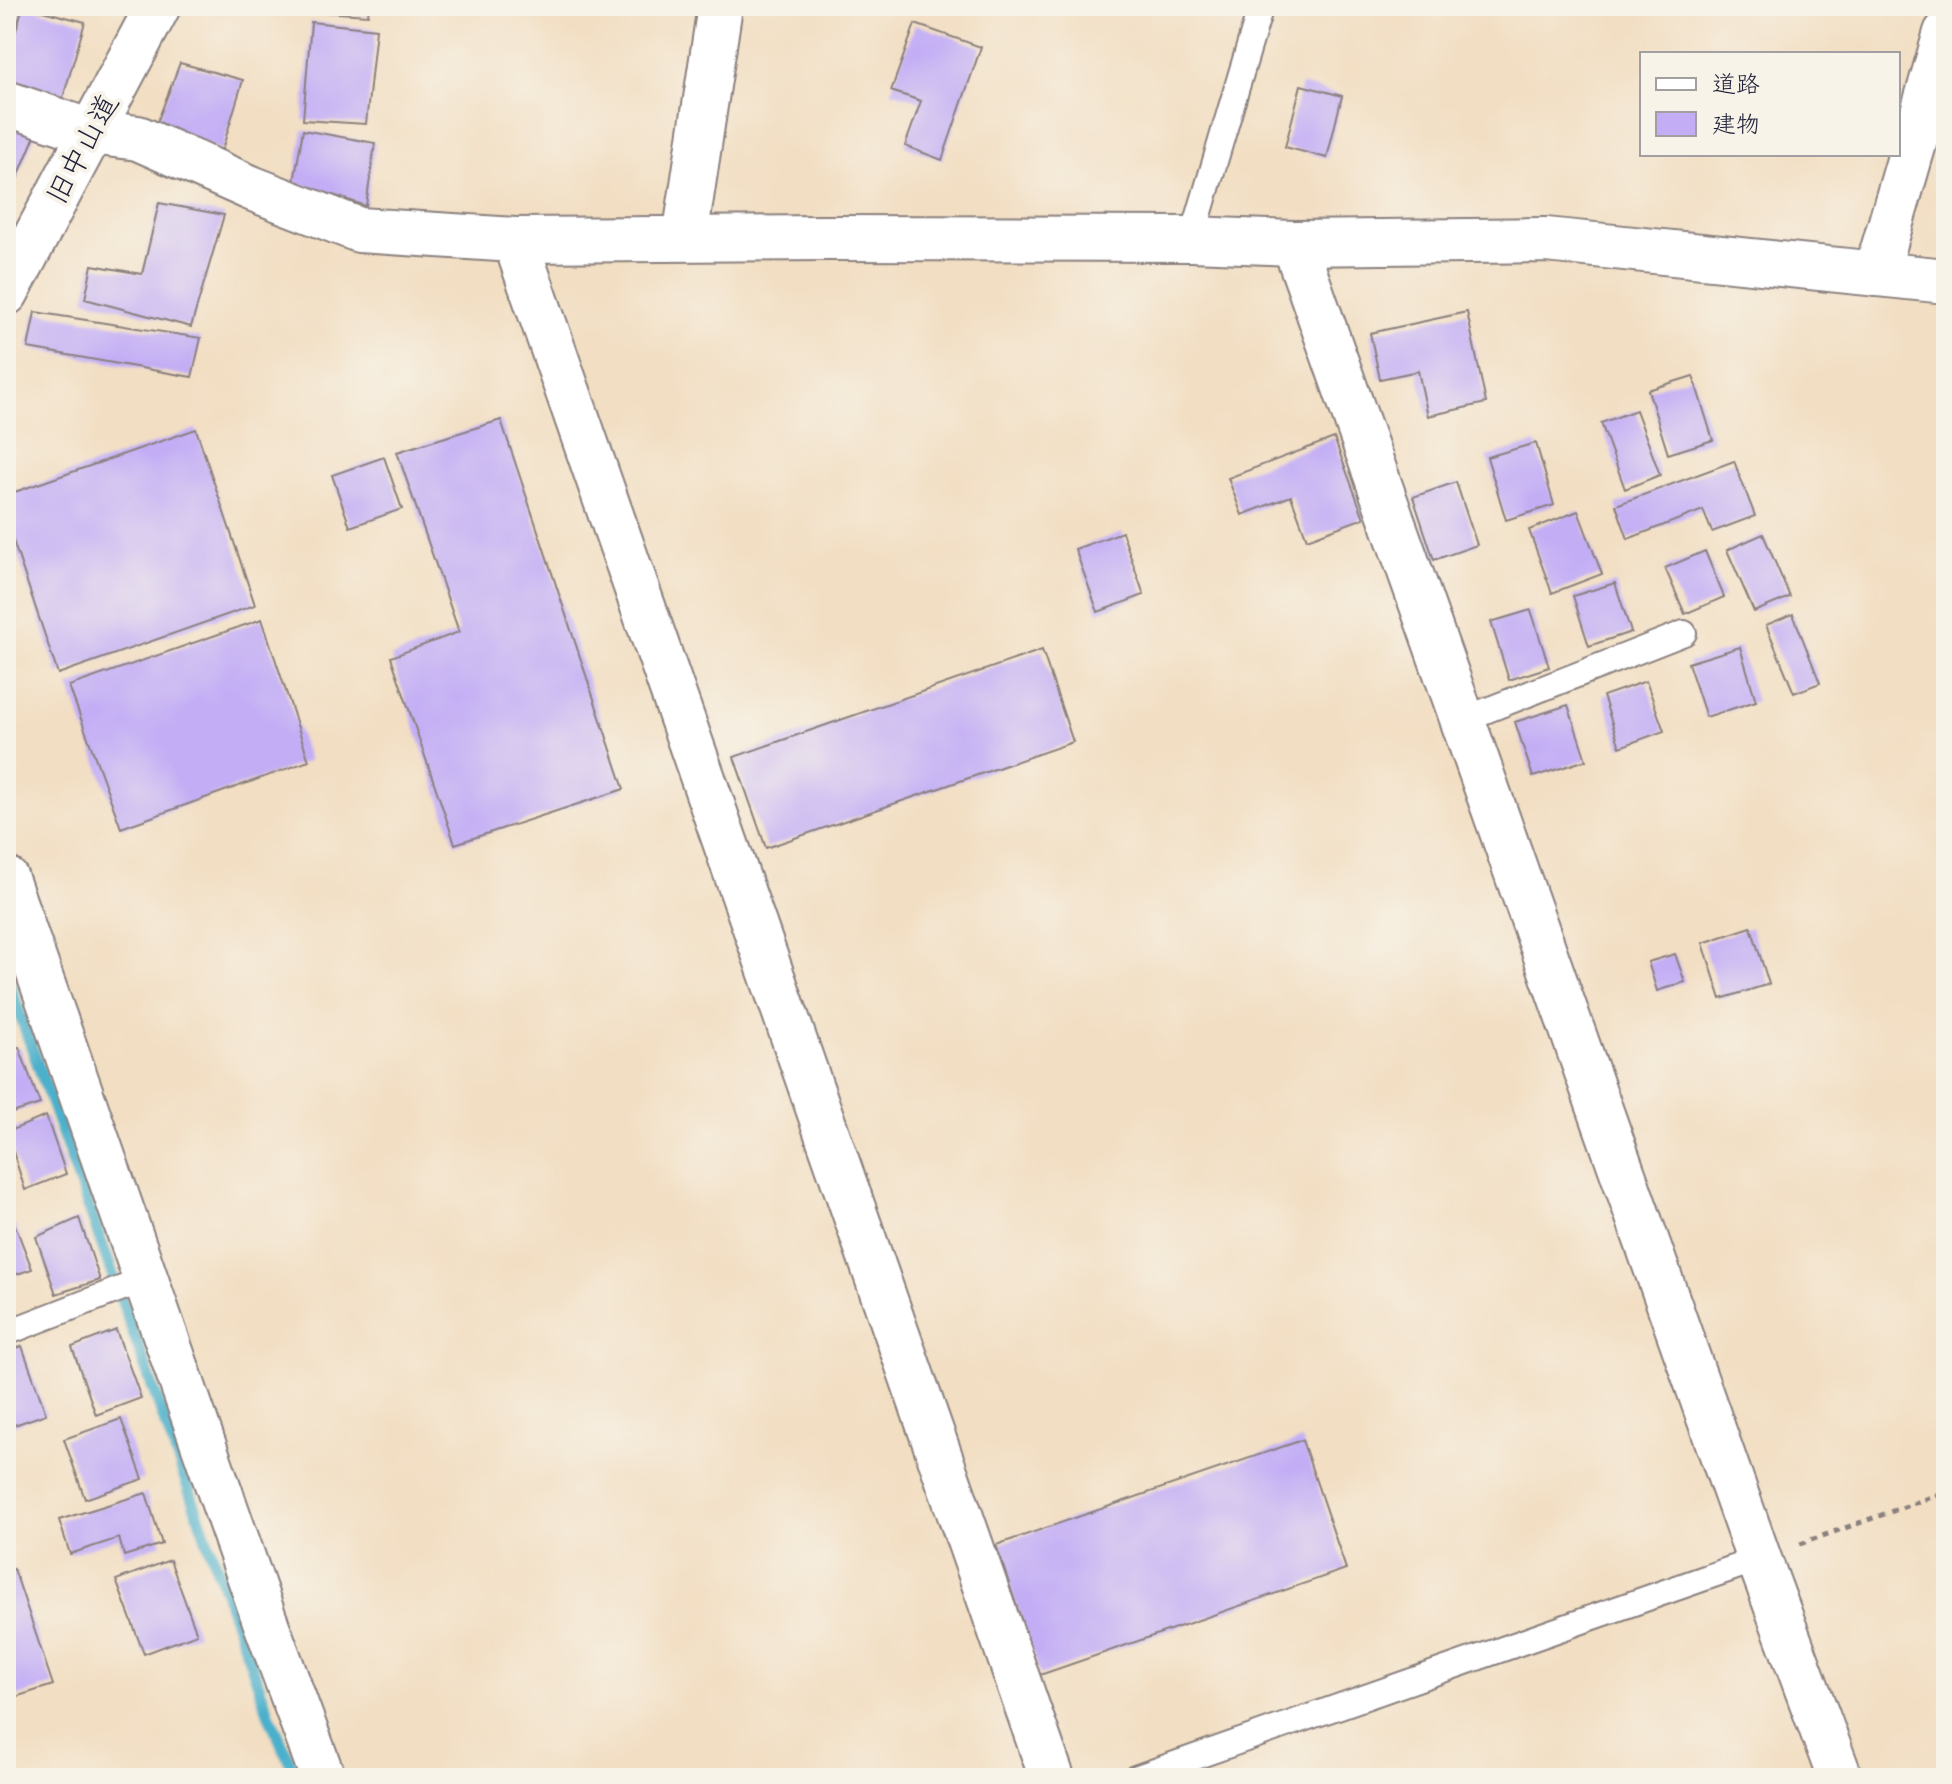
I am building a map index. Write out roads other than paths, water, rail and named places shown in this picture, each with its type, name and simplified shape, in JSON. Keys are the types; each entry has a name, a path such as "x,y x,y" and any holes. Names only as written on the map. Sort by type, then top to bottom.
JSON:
{"street":[{"name":"旧中山道","path":"6,293 158,6"},
{"path":"685,238 720,6"},
{"path":"1876,274 1946,33"},
{"path":"6,103 91,132 138,138 251,188 359,230 515,240 1192,239 1294,243 1546,240 1946,281"},
{"path":"515,240 1052,1778"},
{"path":"1294,243 1759,1559 1840,1778"},
{"path":"6,879 265,1621 323,1778"}],"lane":[{"path":"1192,239 1261,6"},
{"path":"1462,720 1684,633"},
{"path":"6,1333 146,1279"},
{"path":"1135,1778 1759,1559"}],"waterway":[{"path":"6,975 270,1717 297,1778"}]}
